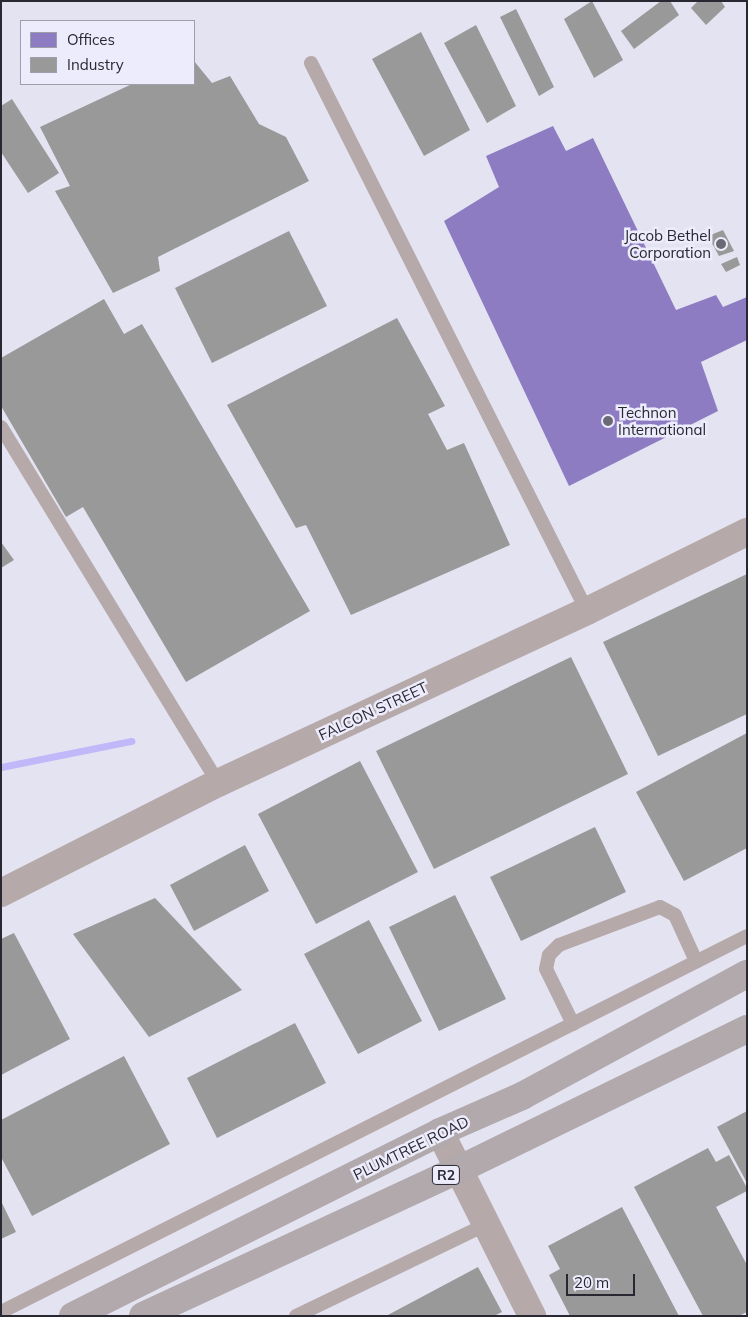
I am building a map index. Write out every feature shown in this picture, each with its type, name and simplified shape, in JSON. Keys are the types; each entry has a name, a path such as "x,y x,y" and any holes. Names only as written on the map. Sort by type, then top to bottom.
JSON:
{"highway":[{"name":"PLUMTREE ROAD","path":"73,1316 440,1132 522,1096 747,974"},
{"name":"R2","path":"143,1316 460,1169 747,1030"}],"street":[{"name":"FALCON STREET","path":"1,893 218,782 587,611 747,532"},
{"path":"440,1132 532,1316"}],"lane":[{"path":"311,63 587,611"},
{"path":"1,427 218,782"},
{"path":"573,1024 546,969 549,955 559,946 660,907 676,915 696,962"},
{"path":"1,1312 747,936"},
{"path":"296,1316 487,1224"}],"building: Offices":[{"path":"553,126 566,151 593,138 676,310 716,295 723,307 747,297 747,340 701,362 718,411 569,486 444,221 499,187 486,156"}],"building: Industry":[{"path":"592,1 623,60 594,78 564,19"},
{"path":"661,1 670,1 679,15 634,49 621,31"},
{"path":"698,1 721,1 725,7 706,25 691,8"},
{"path":"516,9 554,87 539,96 500,17"},
{"path":"476,25 516,106 487,123 444,43"},
{"path":"421,32 470,130 424,156 372,59"},
{"path":"195,62 212,83 230,76 259,124 286,137 309,181 158,257 160,271 113,293 55,191 70,186 40,127 130,85 195,85"},
{"path":"12,99 59,173 28,193 1,152 1,106"},
{"name":"Jacob Bethel Corporation","path":"723,230 734,251 719,256 708,236"},
{"path":"289,231 327,306 212,363 175,288"},
{"path":"737,257 740,265 726,272 721,264"},
{"path":"104,299 124,334 142,324 310,611 186,682 83,507 66,517 1,406 1,358"},
{"path":"397,318 445,406 428,414 447,450 464,443 510,545 351,615 306,525 296,528 227,405"},
{"path":"1,542 14,560 1,568"},
{"path":"747,574 747,714 658,756 603,642"},
{"path":"571,657 628,774 434,869 376,751"},
{"path":"747,733 747,848 684,881 636,792"},
{"path":"360,761 418,872 316,924 258,814"},
{"path":"595,827 626,892 521,941 490,877"},
{"path":"245,845 269,891 194,931 170,885"},
{"path":"455,895 506,999 439,1031 389,927"},
{"path":"155,898 242,990 149,1037 73,934"},
{"path":"369,920 422,1021 358,1054 304,954"},
{"path":"14,933 70,1039 1,1075 1,939"},
{"path":"295,1023 326,1083 217,1138 187,1078"},
{"path":"124,1056 170,1144 32,1216 1,1157 1,1120"},
{"path":"747,1111 747,1183 717,1127"},
{"path":"708,1148 716,1162 729,1155 747,1188 747,1191 716,1207 747,1265 747,1312 739,1316 703,1316 634,1187"},
{"path":"1,1201 16,1232 1,1239"},
{"path":"622,1207 679,1316 570,1316 549,1275 560,1269 548,1246"},
{"path":"478,1267 502,1312 494,1316 386,1316"}],"waterway":[{"path":"1,767 131,741"}],"place":[{"name":"Jacob Bethel Corporation","path":"721,244"},
{"name":"Technon International","path":"608,421"}]}
